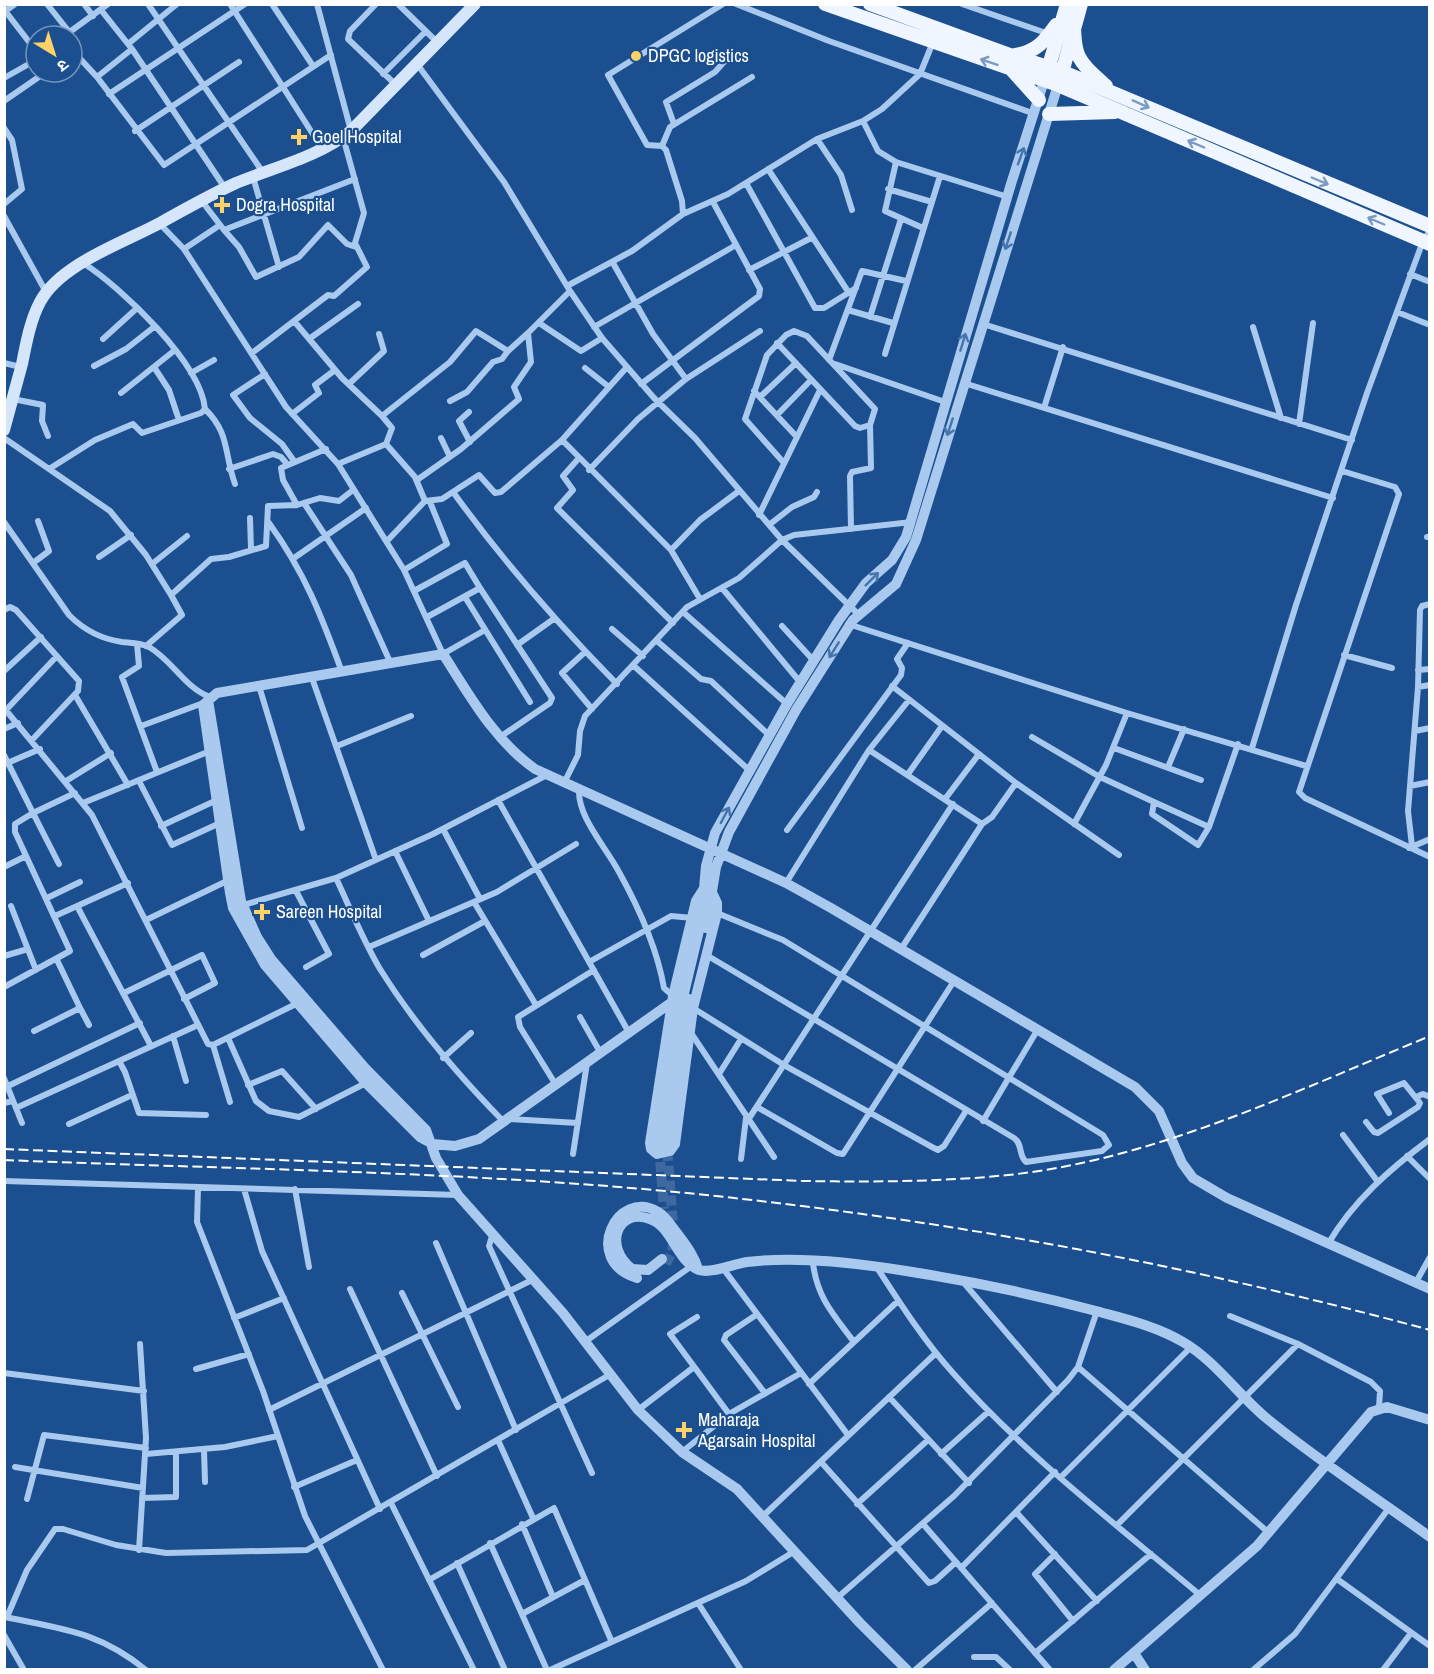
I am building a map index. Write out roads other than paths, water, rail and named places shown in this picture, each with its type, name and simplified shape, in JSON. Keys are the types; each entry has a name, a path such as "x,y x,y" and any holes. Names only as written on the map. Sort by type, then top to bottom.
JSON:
{"main road":[{"path":"4,430 36,313 47,293 68,273 201,200 323,150 347,134 475,4"},
{"path":"825,4 933,43 1010,62 1039,100"},
{"path":"870,4 935,27 1120,112 1427,239"},
{"path":"1010,62 1030,52 1081,4"},
{"path":"1063,72 1068,14"},
{"path":"1050,78 1068,14"},
{"path":"1068,14 1074,49 1084,66 1112,91"},
{"path":"1050,78 1063,72 1112,91 1430,226"},
{"path":"1042,114 1120,112"}],"street":[{"path":"15,4 5,12 24,36"},
{"path":"47,4 61,24"},
{"path":"84,4 93,16"},
{"path":"83,24 108,4"},
{"path":"148,4 229,122 259,176 264,213 279,267"},
{"path":"97,77 158,18 177,4"},
{"path":"230,4 323,150"},
{"path":"109,94 245,4"},
{"path":"272,4 313,66"},
{"path":"252,353 328,295 335,295 367,267 356,247 356,238 364,213 355,179 331,56 317,4"},
{"path":"375,4 350,31 348,37 396,85"},
{"path":"398,4 438,42"},
{"path":"662,146 647,145 608,75 723,4"},
{"path":"736,4 920,74 1042,114"},
{"path":"962,4 1049,34"},
{"path":"101,10 130,47 226,188"},
{"path":"450,401 467,392 494,361 502,359 539,323 568,289 613,263 683,214 712,202 746,183 817,139 863,121 882,109 920,74 933,43 935,27"},
{"path":"383,74 426,31"},
{"path":"674,124 666,102 715,72 731,54"},
{"path":"84,63 97,77 162,165 331,56"},
{"path":"135,131 239,62"},
{"path":"417,63 504,182 568,289 602,338 641,384 695,438 782,540 859,615"},
{"path":"4,78 24,67"},
{"path":"683,214 678,184 662,146 667,130 752,77"},
{"path":"663,1146 683,990 701,922 714,851 749,770 800,682 838,621 866,584 892,560 906,537 1008,197 1042,114 1039,100 1050,78"},
{"path":"714,851 796,710 849,625 896,584 910,556 982,324 1042,114 1050,78"},
{"path":"4,101 29,84"},
{"path":"863,121 878,151 896,162 1008,197"},
{"path":"4,128 12,140 22,189 4,204"},
{"path":"817,139 841,175 852,210"},
{"path":"896,162 888,189 885,211 923,228"},
{"path":"768,169 849,293"},
{"path":"885,354 940,176"},
{"path":"184,249 222,228 355,179"},
{"path":"746,183 814,308 824,308 856,288"},
{"path":"888,189 932,202"},
{"path":"201,200 239,247 254,276 299,257 328,225 347,244 356,247"},
{"path":"641,384 759,296 760,289 712,202"},
{"path":"4,216 47,293"},
{"path":"870,317 901,219"},
{"path":"159,223 184,249 292,414 338,464 352,490 366,508 404,570 443,654 486,720 524,761 579,790 786,883 1116,1074 1151,1101 1168,1125 1182,1163 1192,1178 1227,1198 1430,1289"},
{"path":"749,270 811,237"},
{"path":"1251,748 1352,440 1410,274 1427,239"},
{"path":"594,327 736,245"},
{"path":"613,263 634,303 686,379"},
{"path":"83,264 109,281 175,350 191,373 199,388 204,409 221,430 229,451 229,469 235,484"},
{"path":"831,361 862,271 906,281"},
{"path":"1410,274 1430,282"},
{"path":"309,339 358,304"},
{"path":"103,339 136,309"},
{"path":"848,310 893,323"},
{"path":"1397,312 1430,325"},
{"path":"294,321 335,370 392,428 386,444 338,464"},
{"path":"539,323 581,351 602,338"},
{"path":"1299,424 1313,323"},
{"path":"982,324 1063,347 1352,440"},
{"path":"94,366 126,349 154,327"},
{"path":"1253,327 1281,418"},
{"path":"382,416 453,358 476,331 508,351"},
{"path":"589,470 638,419 686,379 760,331"},
{"path":"784,463 745,419 761,366 777,343 794,331 801,332 875,409 870,425 871,468 852,472 849,476 851,529"},
{"path":"417,480 470,442 519,399 514,387 531,362 528,333"},
{"path":"350,383 384,351 378,334"},
{"path":"777,343 857,428 870,425"},
{"path":"1044,408 1063,347"},
{"path":"121,393 175,350"},
{"path":"191,373 214,360"},
{"path":"831,361 945,402"},
{"path":"4,363 21,367"},
{"path":"760,397 796,363"},
{"path":"154,367 169,390 179,420"},
{"path":"387,541 428,501 453,492 479,475 498,494 562,440 627,367"},
{"path":"585,368 609,387"},
{"path":"292,414 319,393 315,385 335,370"},
{"path":"265,374 233,395 250,418 282,444 294,461"},
{"path":"952,379 1333,498"},
{"path":"777,415 811,380"},
{"path":"759,515 820,390"},
{"path":"754,391 796,436"},
{"path":"12,399 43,405 42,421 48,436"},
{"path":"49,469 95,440 132,424 142,433 204,409"},
{"path":"469,412 459,422 470,442"},
{"path":"4,438 94,498 131,535 152,564 182,615 146,646"},
{"path":"441,438 450,457"},
{"path":"562,440 589,470 671,550 700,599"},
{"path":"386,444 417,480 448,542 404,570"},
{"path":"326,449 287,464 281,468 280,474 325,536 357,586 391,664"},
{"path":"229,469 273,454 281,457 287,464"},
{"path":"579,458 563,476 573,490 558,506 558,510 673,623"},
{"path":"1342,471 1395,487 1399,494 1299,788 1301,796 1430,857"},
{"path":"171,595 206,561 266,546 269,523 268,506 301,504 320,498 339,501 352,490"},
{"path":"671,550 700,520 740,491"},
{"path":"453,492 492,545 585,652 617,684"},
{"path":"770,525 792,507 814,497 817,492"},
{"path":"294,558 366,508"},
{"path":"250,518 251,549"},
{"path":"33,563 50,551 38,521"},
{"path":"4,522 69,615 80,626 105,639 146,646 174,666 208,700 220,823 233,879"},
{"path":"564,783 578,755 582,722 683,612 700,599 751,570 782,540 794,535 922,522"},
{"path":"269,523 294,558 315,598 342,672"},
{"path":"99,557 131,535"},
{"path":"152,564 187,536"},
{"path":"414,591 465,563 552,701 500,736"},
{"path":"427,617 480,588"},
{"path":"722,588 800,682"},
{"path":"465,597 530,702"},
{"path":"1410,847 1408,811 1418,687 1419,610 1422,606 1430,604"},
{"path":"4,610 10,607 16,610 79,681 75,695 32,740"},
{"path":"683,612 787,704"},
{"path":"517,645 555,618"},
{"path":"838,621 1127,713 1306,766"},
{"path":"782,626 814,661"},
{"path":"612,629 643,656"},
{"path":"141,726 208,700 217,693 443,654 485,630"},
{"path":"4,671 41,637"},
{"path":"657,641 704,680 711,681 770,735"},
{"path":"787,830 903,672 897,659 908,643"},
{"path":"138,644 139,666 122,677 157,772"},
{"path":"585,652 562,673 592,709"},
{"path":"1344,655 1392,668"},
{"path":"57,656 5,709 66,781 101,830 208,1044 213,1045 297,1003"},
{"path":"634,666 749,770"},
{"path":"1418,670 1430,669"},
{"path":"312,678 376,860"},
{"path":"259,686 302,828"},
{"path":"892,686 1016,783 1119,855"},
{"path":"1418,687 1430,686"},
{"path":"75,695 128,785"},
{"path":"786,883 869,750 909,700"},
{"path":"1074,824 1114,748 1127,713"},
{"path":"337,746 411,716"},
{"path":"4,729 18,723"},
{"path":"908,774 942,726"},
{"path":"1415,731 1430,728"},
{"path":"1168,767 1184,729"},
{"path":"1032,737 1100,777 1209,827"},
{"path":"1154,802 1152,814 1195,845 1201,843 1209,827 1238,744"},
{"path":"1114,748 1201,780"},
{"path":"6,763 40,749"},
{"path":"83,803 213,750"},
{"path":"213,750 238,906 265,965 366,1083 420,1137 433,1144 468,1144 556,1085 673,999"},
{"path":"869,750 982,824"},
{"path":"66,781 111,753"},
{"path":"4,754 6,763 59,864"},
{"path":"945,799 979,754"},
{"path":"238,906 336,878 548,775"},
{"path":"139,781 172,845 220,823"},
{"path":"1410,786 1430,782"},
{"path":"901,949 982,824 992,818 1016,783"},
{"path":"579,790 581,806 620,872 660,966 664,988 673,999"},
{"path":"4,987 70,951 14,828 18,821 75,793"},
{"path":"161,826 217,800"},
{"path":"498,800 628,1031"},
{"path":"741,1159 747,1119 757,1107 953,804"},
{"path":"443,828 485,921 536,1005"},
{"path":"1410,847 1430,839"},
{"path":"369,947 477,901 576,844"},
{"path":"395,851 429,921"},
{"path":"4,867 26,856"},
{"path":"336,878 369,947 395,990 443,1058 506,1120 578,1123"},
{"path":"146,920 233,879"},
{"path":"47,898 80,882"},
{"path":"55,916 128,883"},
{"path":"707,890 717,903 717,913 708,956 693,1008 675,1144 670,1151 657,1154 651,1149 651,1138 673,999 696,901 707,890"},
{"path":"296,891 329,954 306,967"},
{"path":"11,906 36,970"},
{"path":"77,906 151,1046"},
{"path":"238,906 271,959 365,1068 426,1130 433,1144 436,1158 458,1195 586,1341 638,1410 682,1452 737,1489 901,1668"},
{"path":"708,956 982,1121 1018,1140 1022,1157 1030,1163 1101,1151 1109,1144 1103,1135 783,940 717,913"},
{"path":"589,962 645,928 676,914 693,918"},
{"path":"423,955 485,921"},
{"path":"4,956 28,949"},
{"path":"124,993 199,955 204,958 214,976 212,985 184,999"},
{"path":"57,960 89,1025"},
{"path":"556,1085 518,1021 521,1014 594,970"},
{"path":"757,1107 840,1154 845,1152 954,981"},
{"path":"34,1031 80,1008"},
{"path":"693,1008 784,1065 938,1150 944,1146 966,1111"},
{"path":"580,1017 600,1052"},
{"path":"22,1123 5,1081 140,1023"},
{"path":"16,1108 198,1024"},
{"path":"982,1121 1038,1029"},
{"path":"690,1030 774,1157"},
{"path":"443,1058 471,1033"},
{"path":"173,1036 186,1081"},
{"path":"228,1038 259,1106 269,1112 299,1117 366,1083"},
{"path":"719,1074 741,1039"},
{"path":"213,1045 230,1102"},
{"path":"119,1061 139,1113 206,1115"},
{"path":"573,1154 587,1062"},
{"path":"248,1085 282,1071 316,1109"},
{"path":"1366,1122 1374,1132 1378,1133 1418,1107 1420,1103 1404,1083 1378,1093 1376,1096 1389,1113"},
{"path":"1416,1097 1423,1094 1430,1097"},
{"path":"69,1124 132,1095"},
{"path":"4,1103 13,1101"},
{"path":"1343,1135 1378,1182"},
{"path":"1328,1244 1357,1202 1407,1156 1430,1139"},
{"path":"1407,1156 1430,1179"},
{"path":"4,1181 198,1189 295,1189 458,1195"},
{"path":"198,1189 197,1222 249,1354 294,1487 318,1546 383,1670"},
{"path":"244,1189 262,1251 380,1509"},
{"path":"295,1189 309,1267"},
{"path":"664,1262 650,1276 638,1278 620,1270 608,1251 607,1241 615,1221 630,1210 641,1208 658,1212 669,1222 695,1266 704,1271 747,1262 876,1266 962,1280 1043,1297 1140,1323 1191,1347 1245,1399 1329,1464 1430,1537"},
{"path":"492,1236 489,1246 592,1473"},
{"path":"436,1244 516,1430"},
{"path":"1415,1284 1430,1257"},
{"path":"813,1263 815,1282 822,1300 855,1342"},
{"path":"586,1341 695,1266"},
{"path":"876,1266 936,1353 988,1412 1014,1437 1200,1595"},
{"path":"722,1267 848,1435"},
{"path":"269,1410 532,1280"},
{"path":"962,1280 1057,1392"},
{"path":"350,1289 437,1476"},
{"path":"402,1293 458,1407"},
{"path":"234,1318 284,1298"},
{"path":"809,1384 898,1301"},
{"path":"837,1598 969,1483 1057,1392 1078,1367 1097,1311"},
{"path":"756,1315 726,1335 724,1340 764,1392"},
{"path":"1230,1316 1344,1366 1377,1387 1381,1395 1379,1408"},
{"path":"697,1317 670,1334 729,1414"},
{"path":"139,1550 146,1451 140,1344"},
{"path":"1118,1525 1298,1344"},
{"path":"1061,1477 1191,1347"},
{"path":"763,1516 936,1353"},
{"path":"196,1369 249,1354"},
{"path":"638,1410 694,1367"},
{"path":"1078,1367 1270,1533"},
{"path":"4,1373 144,1391"},
{"path":"682,1452 729,1414 801,1373"},
{"path":"146,1670 113,1646 89,1635 64,1627 6,1617 27,1570 56,1529 139,1550 166,1553 285,1551 318,1546 611,1374"},
{"path":"889,1397 969,1483"},
{"path":"1114,1670 1270,1533 1329,1464 1364,1418 1379,1408 1398,1409 1430,1420"},
{"path":"941,1454 988,1412"},
{"path":"27,1499 36,1470 41,1439 44,1435 146,1451 176,1452 204,1450 278,1436"},
{"path":"498,1440 533,1518"},
{"path":"857,1504 928,1440"},
{"path":"204,1450 206,1482"},
{"path":"142,1498 176,1497 176,1452"},
{"path":"294,1487 357,1460"},
{"path":"820,1461 928,1583 935,1581 956,1562"},
{"path":"15,1467 143,1488"},
{"path":"961,1568 1055,1472"},
{"path":"391,1503 474,1670"},
{"path":"429,1580 522,1524 554,1508 611,1640"},
{"path":"1253,1670 1295,1634 1389,1508"},
{"path":"1016,1512 1097,1600"},
{"path":"522,1524 553,1597"},
{"path":"923,1524 1050,1670"},
{"path":"490,1543 548,1670 560,1668 611,1640 746,1581 796,1551"},
{"path":"1055,1554 1035,1574 1073,1621"},
{"path":"1035,1653 1151,1554"},
{"path":"456,1563 505,1670"},
{"path":"1337,1579 1430,1646"},
{"path":"522,1614 585,1580"},
{"path":"698,1603 741,1670"},
{"path":"915,1670 992,1603"},
{"path":"1383,1670 1411,1633"},
{"path":"4,1635 24,1670"},
{"path":"1134,1653 1144,1670"},
{"path":"974,1657 996,1657 1010,1670"}],"tunnel":[{"path":"666,1264 672,1252 674,1238 667,1146"},
{"path":"659,1147 664,1209"}],"railway":[{"path":"4,1149 804,1181 906,1181 1008,1175 1062,1167 1116,1155 1170,1139 1223,1121 1430,1036"},
{"path":"4,1160 461,1177 552,1182 734,1198 910,1221 1084,1250 1258,1287 1430,1330"}],"place":[{"name":"DPGC logistics","path":"636,56"},
{"name":"Goel Hospital","path":"299,137"},
{"name":"Dogra Hospital","path":"222,205"},
{"name":"Sareen Hospital","path":"262,912"},
{"name":"Maharaja Agarsain Hospital","path":"684,1430"}]}
